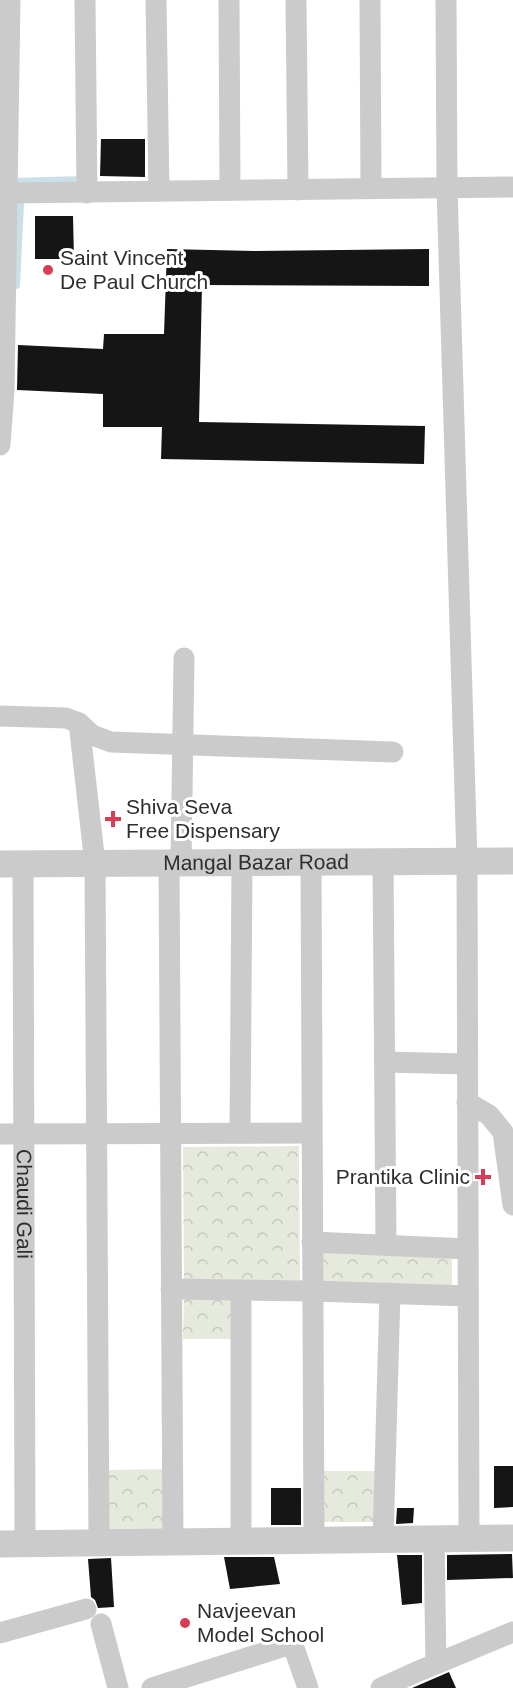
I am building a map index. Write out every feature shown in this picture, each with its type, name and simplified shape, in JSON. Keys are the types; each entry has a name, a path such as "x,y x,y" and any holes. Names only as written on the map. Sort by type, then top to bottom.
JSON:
{"street":[{"path":"0,445 4,391 10,0"},
{"path":"85,0 87,193"},
{"path":"156,0 159,191"},
{"path":"229,0 230,190"},
{"path":"296,0 298,190"},
{"path":"370,0 371,188"},
{"path":"446,0 447,188 467,861 469,1538"},
{"path":"6,193 513,187"},
{"path":"173,1542 170,1134 175,863 183,745 184,658"},
{"path":"0,716 66,718 79,723 92,735 111,742 393,752"},
{"path":"79,723 95,864 99,1542"},
{"path":"383,861 386,1245"},
{"name":"Mangal Bazar Road","path":"12,864 513,861"},
{"path":"240,1133 242,862"},
{"path":"311,862 314,1540"},
{"name":"Chaudi Gali","path":"12,864 24,1134 13,1544"},
{"path":"385,1062 467,1064"},
{"path":"468,1101 489,1115 503,1132 513,1205"},
{"path":"0,1134 311,1133"},
{"path":"312,1242 468,1248"},
{"path":"171,1288 468,1296"},
{"path":"241,1290 241,1541"},
{"path":"383,1540 390,1293"},
{"path":"13,1544 513,1538"},
{"path":"434,1539 436,1663"},
{"path":"0,1633 86,1609"},
{"path":"101,1624 118,1688"},
{"path":"381,1688 513,1632"},
{"path":"152,1688 288,1645 296,1652 308,1688"}],"green space":[{"path":"299,1146 300,1280 184,1281 183,1147"},
{"path":"321,1250 452,1256 452,1288 321,1284"},
{"path":"184,1298 231,1298 231,1339 183,1339"},
{"path":"167,1469 167,1534 106,1535 106,1470"},
{"path":"324,1471 375,1471 375,1522 324,1522"}],"building":[{"path":"101,139 145,139 145,177 100,176"},
{"path":"35,216 73,216 74,259 35,259"},
{"path":"167,249 255,251 429,249 429,286 202,285 199,422 425,426 424,464 161,459 162,427 103,427 103,394 17,390 18,345 103,349 104,334 164,334"},
{"path":"494,1466 513,1466 513,1507 494,1508"},
{"path":"271,1488 301,1488 301,1525 271,1525"},
{"path":"397,1508 414,1508 413,1523 396,1524"},
{"path":"512,1554 513,1578 447,1580 447,1555"},
{"path":"397,1555 422,1555 422,1603 402,1605"},
{"path":"224,1557 274,1557 280,1584 230,1589"},
{"path":"111,1558 114,1607 98,1608 91,1597 88,1559"},
{"path":"449,1672 456,1688 412,1688 419,1685"}],"waterway":[{"path":"8,182 86,180"},
{"path":"16,285 20,204"}],"place":[{"name":"Saint Vincent De Paul Church","path":"48,270"},
{"name":"Shiva Seva Free Dispensary","path":"113,819"},
{"name":"Prantika Clinic","path":"483,1177"},
{"name":"Navjeevan Model School","path":"185,1623"}]}
